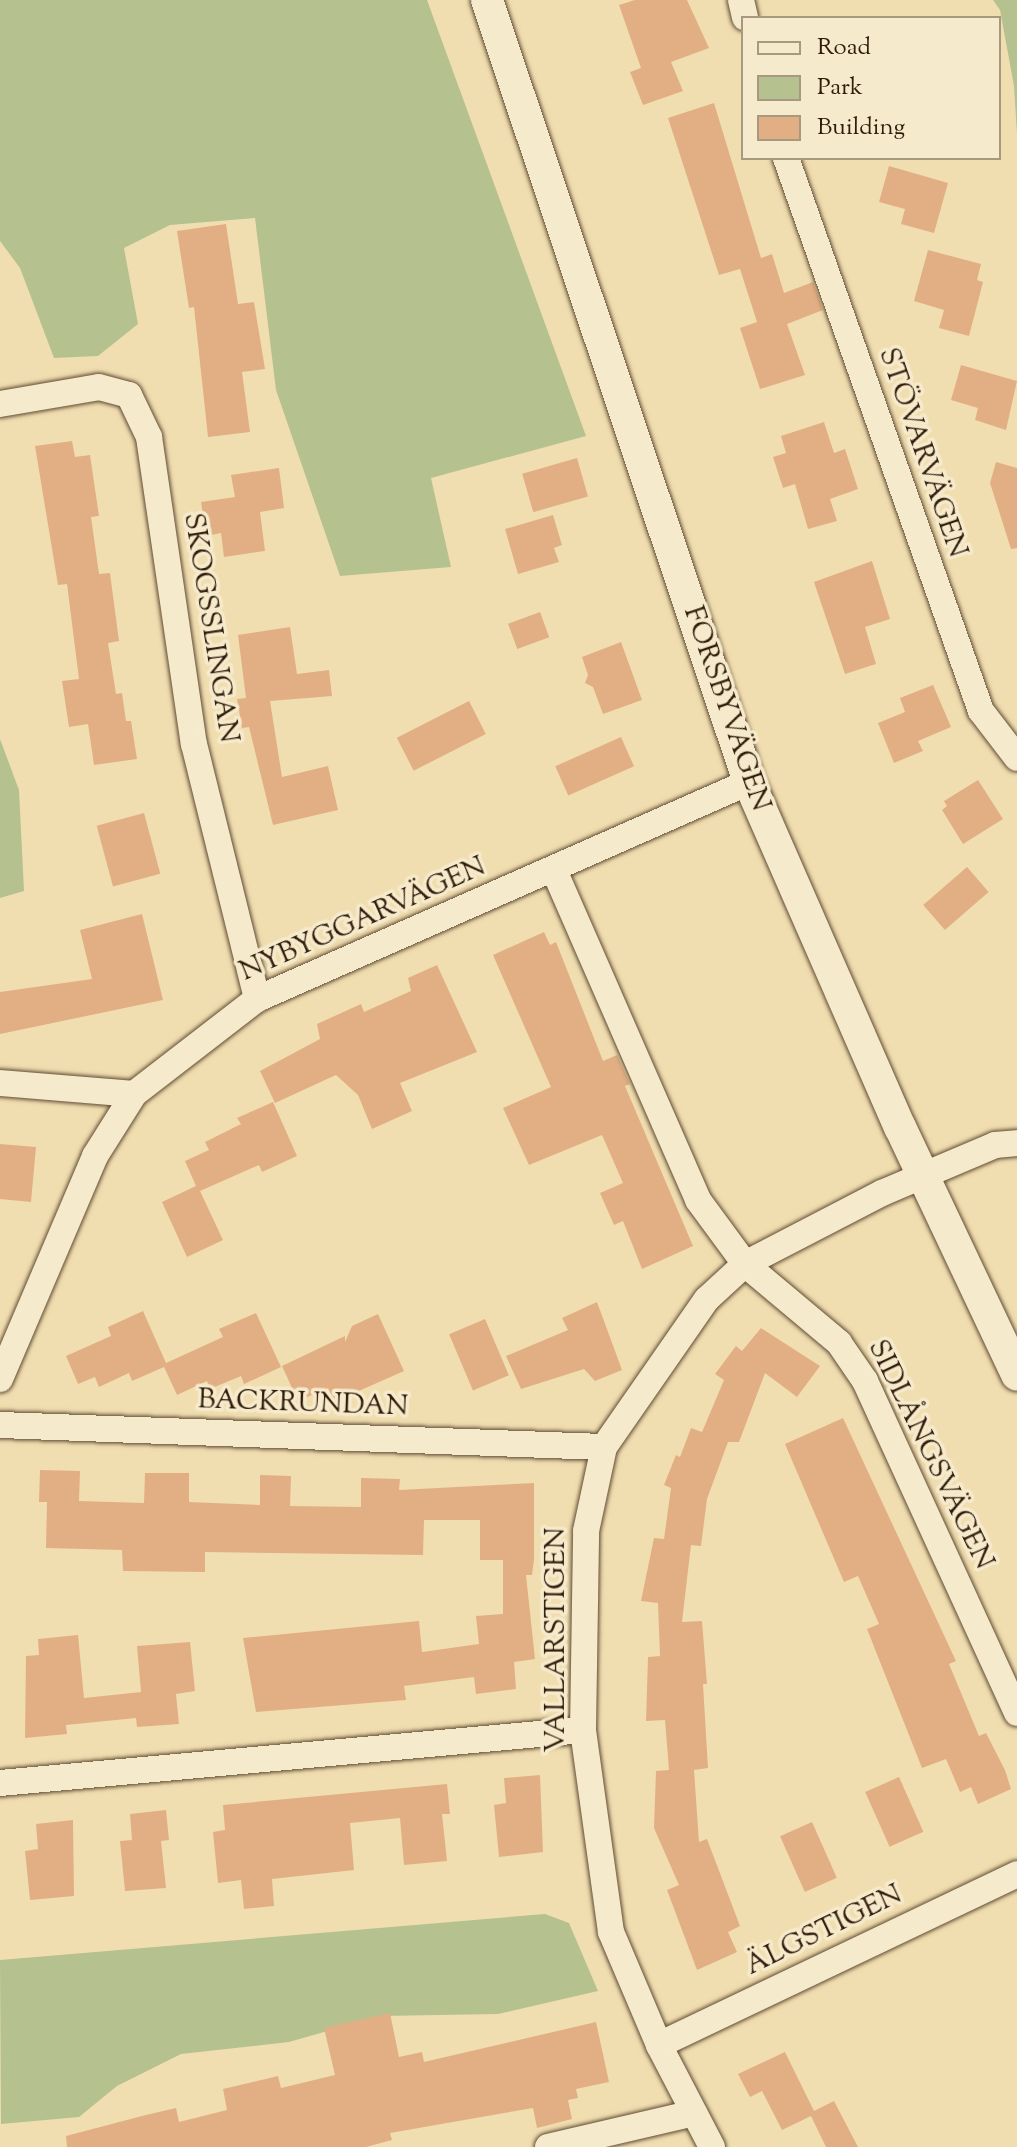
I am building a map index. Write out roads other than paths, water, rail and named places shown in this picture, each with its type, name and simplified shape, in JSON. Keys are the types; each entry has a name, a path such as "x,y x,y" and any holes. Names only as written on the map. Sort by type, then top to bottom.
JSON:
{"street":[{"name":"FORSBYVÄGEN","path":"490,7 749,782 1017,1375"},
{"name":"STÖVARVÄGEN","path":"787,160 981,711 1017,758"},
{"name":"SKOGSSLINGAN","path":"0,404 99,387 129,395 149,437 194,744 257,999"},
{"name":"NYBYGGARVÄGEN","path":"0,1379 95,1156 134,1094 257,999 749,782"},
{"name":"SIDLÅNGSVÄGEN","path":"554,870 698,1200 745,1264 839,1343 865,1381 1017,1713"},
{"path":"0,1083 134,1094"},
{"name":"VALLARSTIGEN","path":"712,2147 659,2045 611,1932 583,1730 586,1531 604,1447 707,1299 745,1264 924,1174 995,1145 1017,1143"},
{"name":"BACKRUNDAN","path":"0,1425 604,1447"},
{"path":"0,1783 583,1730"},
{"name":"ÄLGSTIGEN","path":"659,2045 1017,1874"},
{"path":"548,2147 694,2113"}]}
